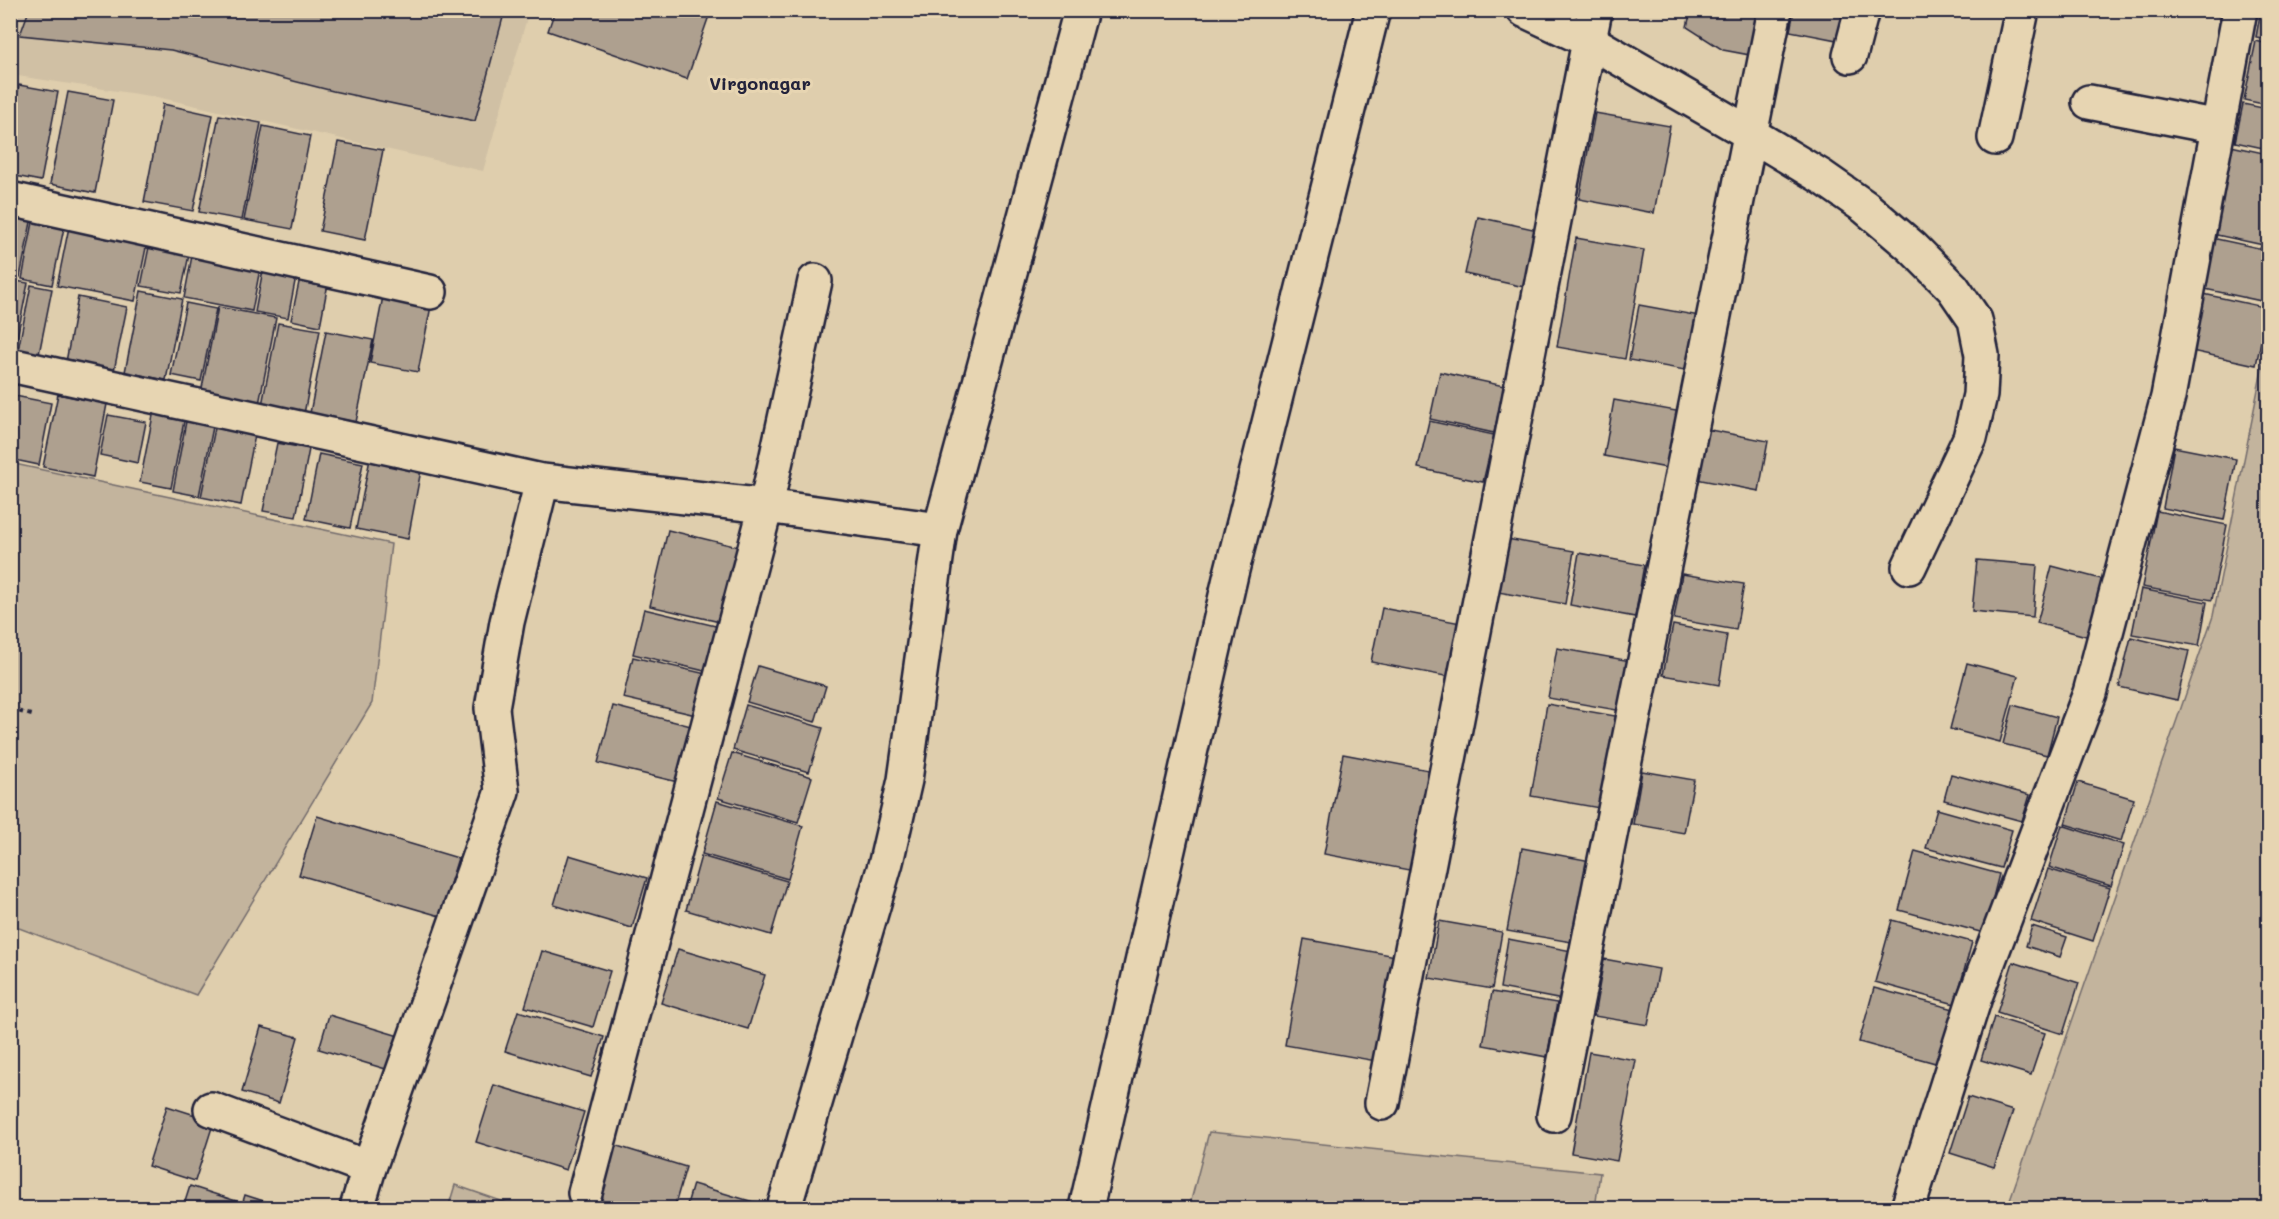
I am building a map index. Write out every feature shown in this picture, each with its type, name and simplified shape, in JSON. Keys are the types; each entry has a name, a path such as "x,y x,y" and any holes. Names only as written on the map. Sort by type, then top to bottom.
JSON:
{"street":[{"path":"784,1209 889,850 905,780 940,530 1081,10"},
{"path":"1086,1209 1231,574 1373,10"},
{"path":"1524,10 1592,25 1749,133 1822,177 1865,207 1953,288 1975,320 1983,355 1980,395 1970,438 1909,567"},
{"path":"1554,1115 1774,10"},
{"path":"1850,56 1862,10"},
{"path":"1995,138 2022,10"},
{"path":"1908,1209 1975,997 2090,693 2168,397 2240,10"},
{"path":"1382,1103 1592,25"},
{"path":"2089,102 2218,127"},
{"path":"10,200 430,292"},
{"path":"585,1193 766,506 815,281"},
{"path":"10,365 542,481 766,506 940,530"},
{"path":"357,1209 369,1168 502,791 492,708 507,622 542,481"},
{"path":"211,1109 369,1168"}],"path":[{"path":"10,709 35,716"}],"shaded area":[{"path":"10,11 529,11 483,171 157,97 11,75"},
{"path":"2268,339 2268,1192 2263,1208 2007,1208 2213,616"},
{"path":"10,463 391,544 372,703 196,995 11,925"},
{"path":"1209,1132 1600,1173 1595,1208 1189,1208"},
{"path":"455,1185 521,1208 448,1208"}],"building":[{"path":"29,10 505,10 475,121 333,91 171,50 20,35"},
{"path":"555,10 711,10 687,79 548,31"},
{"path":"1691,10 1758,10 1750,55 1723,50 1687,27"},
{"path":"1794,10 1848,10 1842,41 1790,31"},
{"path":"2261,10 2268,10 2268,39 2256,37"},
{"path":"2256,41 2268,44 2268,105 2244,100"},
{"path":"19,85 58,92 41,181 10,175 10,127"},
{"path":"68,92 113,100 95,193 50,184"},
{"path":"163,104 213,115 193,211 144,202"},
{"path":"2243,104 2268,109 2268,149 2235,142"},
{"path":"1595,113 1670,126 1654,213 1579,199"},
{"path":"219,115 261,123 242,220 199,212"},
{"path":"263,126 310,136 292,229 244,220"},
{"path":"338,142 383,150 365,240 320,231"},
{"path":"2231,146 2268,154 2268,246 2212,234"},
{"path":"10,207 33,212 20,277 10,276"},
{"path":"34,217 65,223 52,285 22,279"},
{"path":"1478,217 1542,231 1529,288 1465,274"},
{"path":"70,222 148,238 135,301 57,286"},
{"path":"1576,238 1644,250 1625,359 1557,347"},
{"path":"2212,238 2268,250 2266,302 2200,288"},
{"path":"150,242 190,250 181,293 141,286"},
{"path":"194,245 262,258 252,311 184,298"},
{"path":"265,259 298,266 288,318 255,312"},
{"path":"302,268 330,273 320,326 291,320"},
{"path":"10,280 28,283 14,353 10,352"},
{"path":"31,285 52,289 38,359 17,355"},
{"path":"385,286 433,296 418,372 370,363"},
{"path":"141,291 182,299 166,380 125,372"},
{"path":"2199,293 2268,308 2256,365 2187,350"},
{"path":"78,297 127,307 114,371 66,362"},
{"path":"186,303 216,309 201,381 171,375"},
{"path":"1639,305 1700,316 1690,371 1629,360"},
{"path":"218,307 276,318 259,404 201,393"},
{"path":"278,323 320,330 304,414 262,405"},
{"path":"326,331 373,340 356,422 310,413"},
{"path":"1440,372 1504,386 1494,433 1430,419"},
{"path":"58,394 107,404 93,477 43,467"},
{"path":"10,395 51,403 39,465 10,459"},
{"path":"1614,400 1682,412 1672,469 1604,456"},
{"path":"154,410 185,416 171,488 140,482"},
{"path":"108,415 146,422 138,463 100,455"},
{"path":"187,416 214,422 199,496 173,491"},
{"path":"1429,421 1494,435 1483,482 1418,468"},
{"path":"215,428 255,435 241,505 201,497"},
{"path":"1705,429 1768,441 1759,491 1696,479"},
{"path":"277,443 309,449 296,517 263,511"},
{"path":"2174,447 2236,459 2224,520 2163,508"},
{"path":"319,454 363,463 350,528 306,519"},
{"path":"370,459 421,470 408,539 356,529"},
{"path":"2157,511 2227,525 2212,600 2142,587"},
{"path":"668,530 738,547 720,622 650,606"},
{"path":"1507,539 1574,551 1565,604 1498,592"},
{"path":"1579,553 1644,565 1635,617 1570,605"},
{"path":"1977,560 2037,565 2033,617 1972,611"},
{"path":"2052,566 2109,581 2094,638 2037,623"},
{"path":"1682,574 1744,584 1736,630 1674,619"},
{"path":"2141,589 2207,602 2199,646 2132,634"},
{"path":"1382,608 1461,623 1450,677 1371,662"},
{"path":"644,609 720,627 709,672 633,654"},
{"path":"1673,625 1727,635 1719,685 1663,675"},
{"path":"2131,637 2189,651 2177,700 2119,687"},
{"path":"1557,648 1631,661 1622,711 1548,698"},
{"path":"633,657 706,674 696,715 623,698"},
{"path":"1967,663 2018,676 2000,742 1950,729"},
{"path":"758,666 826,686 815,722 747,702"},
{"path":"1547,704 1621,717 1605,809 1531,796"},
{"path":"746,705 823,728 809,772 733,750"},
{"path":"2013,705 2057,717 2047,755 2003,744"},
{"path":"613,706 691,726 678,782 598,763"},
{"path":"732,753 812,777 798,822 718,798"},
{"path":"1343,754 1434,771 1414,871 1324,854"},
{"path":"1642,771 1694,780 1684,833 1633,824"},
{"path":"1951,774 2030,795 2022,821 1944,800"},
{"path":"2078,782 2134,799 2121,841 2065,824"},
{"path":"717,801 803,826 788,879 702,854"},
{"path":"1937,809 2012,830 2001,868 1926,848"},
{"path":"317,816 458,858 440,916 299,875"},
{"path":"2062,825 2124,845 2111,886 2049,867"},
{"path":"1522,848 1591,861 1577,943 1507,931"},
{"path":"1915,851 1999,874 1984,933 1899,910"},
{"path":"569,855 647,878 632,928 554,905"},
{"path":"701,856 787,881 771,935 686,910"},
{"path":"2048,869 2110,888 2093,941 2031,921"},
{"path":"1892,920 1972,942 1955,1004 1875,982"},
{"path":"1439,921 1502,932 1492,989 1429,978"},
{"path":"2032,926 2067,937 2060,957 2026,946"},
{"path":"1304,939 1396,956 1376,1061 1285,1045"},
{"path":"1508,939 1572,951 1563,1000 1500,988"},
{"path":"678,949 765,975 748,1029 661,1003"},
{"path":"542,951 610,971 593,1027 525,1007"},
{"path":"1604,959 1659,969 1648,1025 1594,1016"},
{"path":"2013,962 2079,983 2063,1034 1997,1013"},
{"path":"1874,988 1954,1009 1939,1064 1859,1042"},
{"path":"1492,992 1557,1003 1547,1057 1483,1045"},
{"path":"518,1011 604,1037 591,1077 505,1051"},
{"path":"329,1015 399,1036 389,1070 319,1049"},
{"path":"1994,1017 2045,1033 2031,1075 1981,1060"},
{"path":"261,1027 298,1037 279,1103 242,1092"},
{"path":"1589,1052 1636,1060 1617,1161 1571,1153"},
{"path":"494,1085 584,1112 566,1170 476,1142"},
{"path":"1968,1097 2013,1111 1994,1167 1950,1153"},
{"path":"167,1106 214,1121 195,1181 148,1166"},
{"path":"614,1145 686,1167 674,1208 626,1208 598,1200"},
{"path":"693,1184 760,1204 758,1208 686,1208"},
{"path":"190,1186 239,1202 236,1208 183,1208"},
{"path":"245,1195 285,1208 241,1208"}],"district":[{"name":"Virgonagar","path":"760,84"}]}
